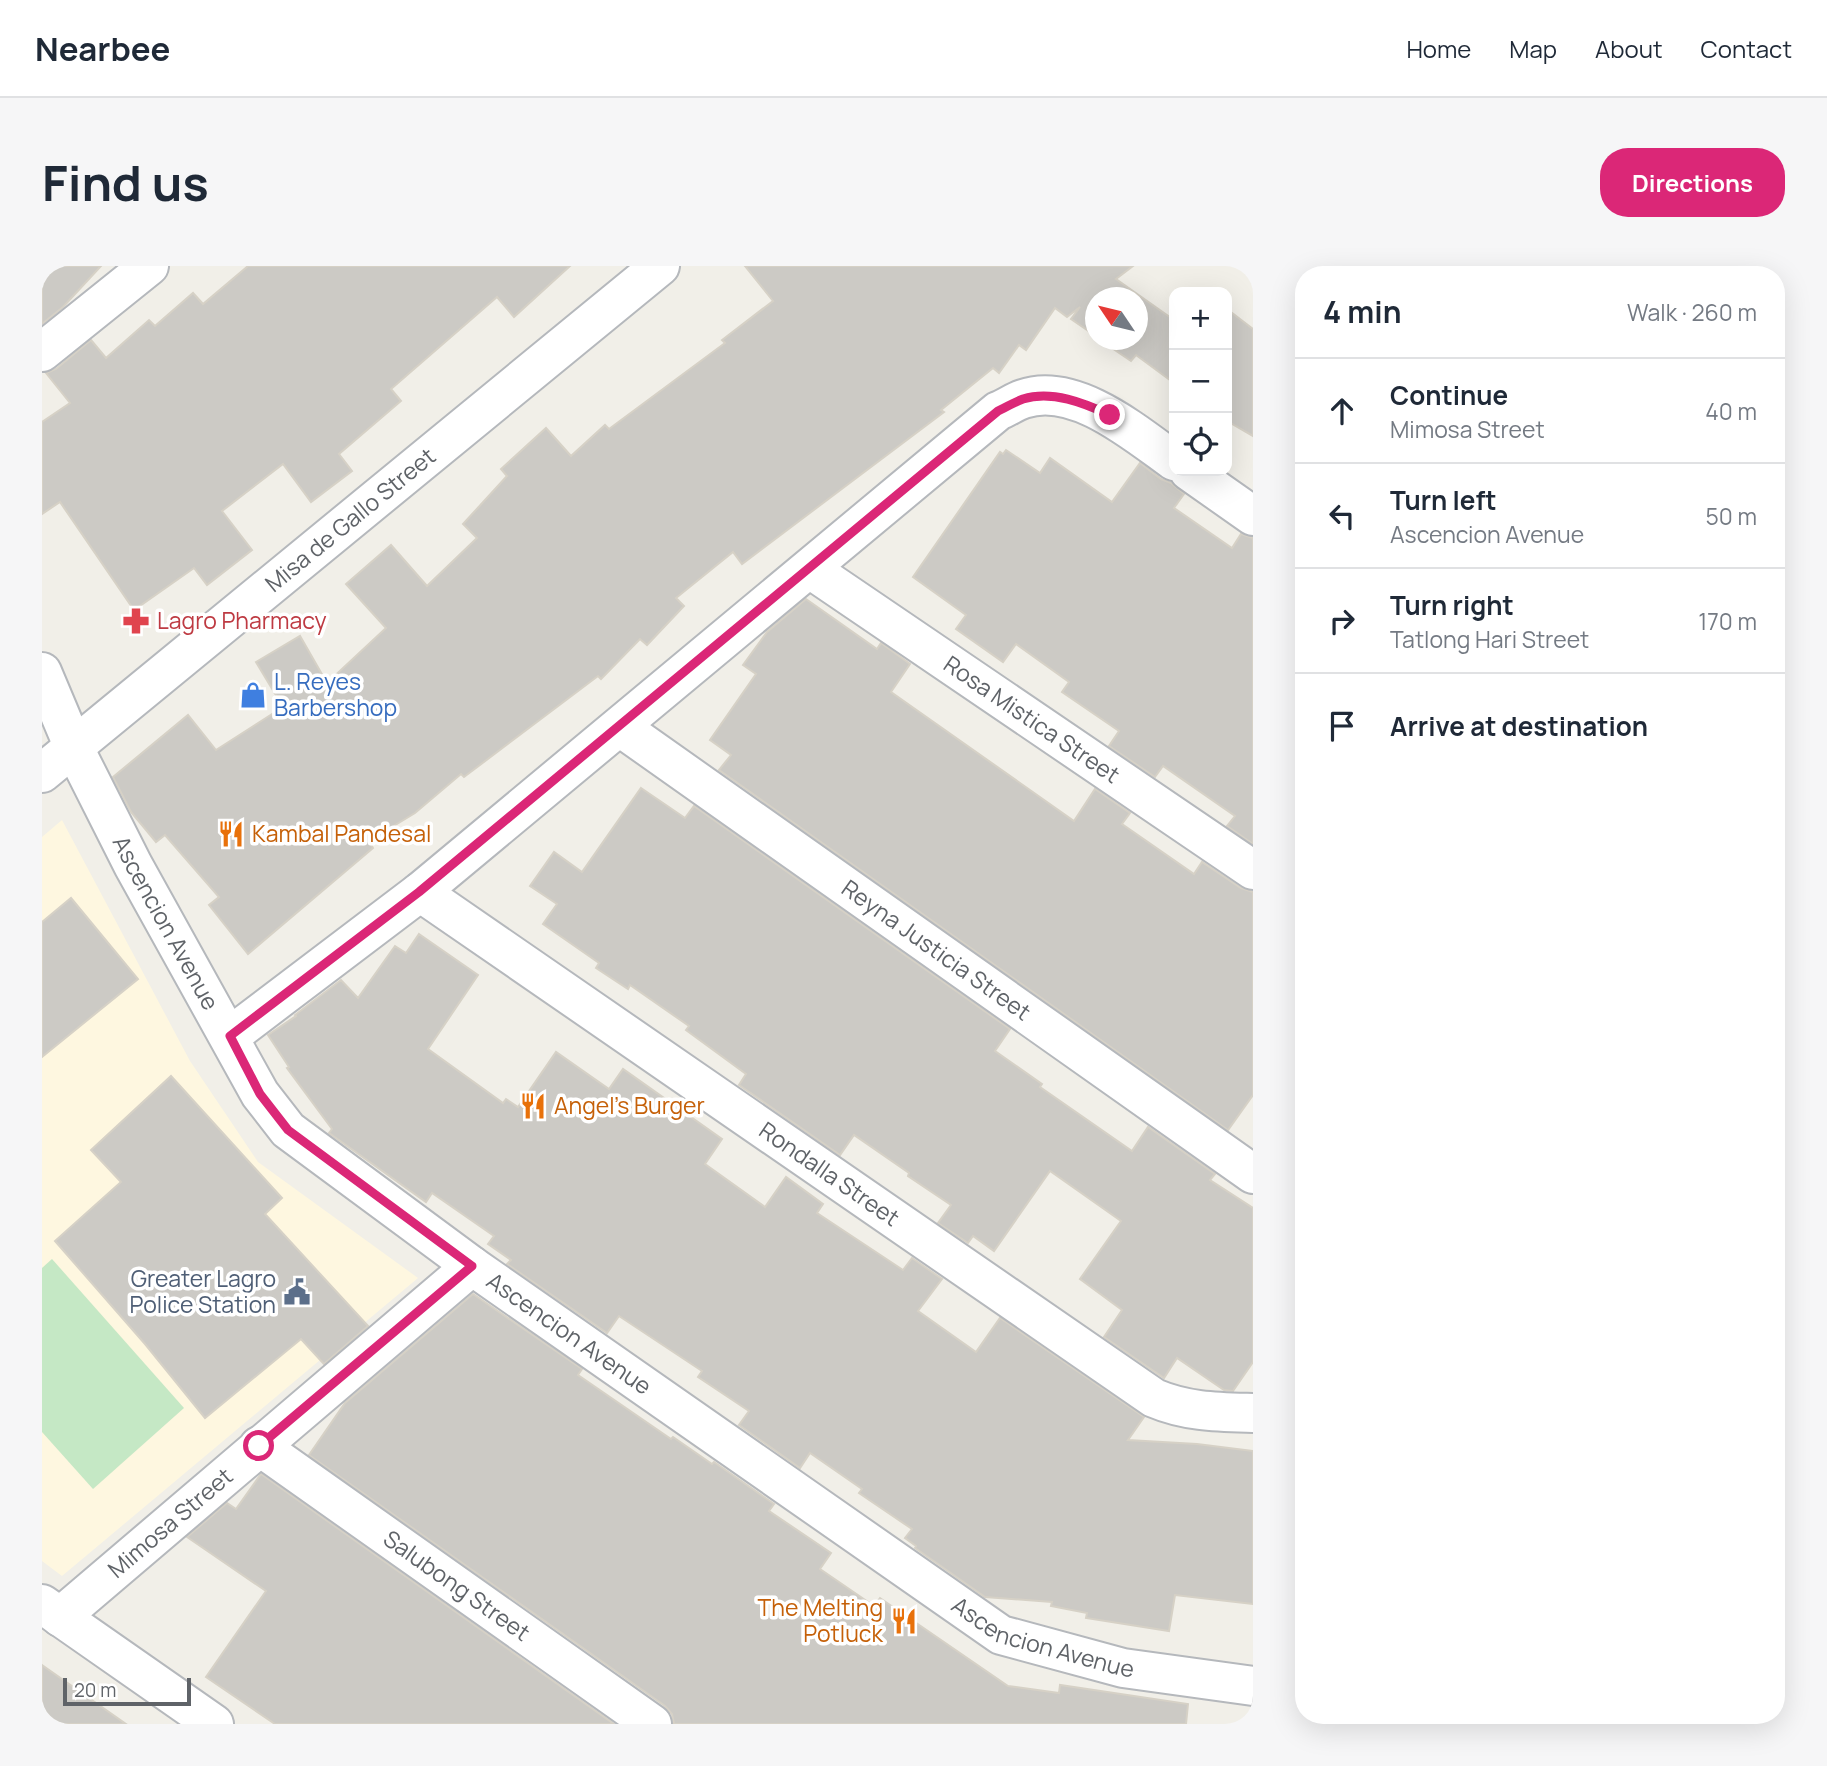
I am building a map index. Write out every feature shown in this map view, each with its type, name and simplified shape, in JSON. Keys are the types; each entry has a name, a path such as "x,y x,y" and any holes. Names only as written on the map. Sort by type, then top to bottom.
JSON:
{"street":[{"path":"42,352 149,266"},
{"name":"Misa de Gallo Street","path":"42,773 660,266"},
{"path":"230,1036 419,892 998,411 1025,398 1054,397 1084,403 1110,415 1169,457"},
{"path":"1196,476 1253,516"},
{"name":"Rosa Mistica Street","path":"810,569 1253,870"},
{"name":"Ascencion Avenue","path":"42,672 74,748 133,865 260,1094 288,1130 472,1266 1001,1634 1123,1668 1253,1686"},
{"name":"Reyna Justicia Street","path":"620,727 1253,1174"},
{"name":"Rondalla Street","path":"419,892 1154,1398 1194,1411 1253,1413"},
{"name":"Mimosa Street","path":"51,1610 259,1446 472,1266"},
{"name":"Salubong Street","path":"259,1446 652,1724"},
{"path":"51,1610 214,1724"}],"shaded area":[{"path":"62,820 190,1061 258,1162 418,1278 62,1576 42,1561 42,837"}],"green space":[{"path":"52,1259 184,1408 93,1489 42,1432 42,1268"}],"building":[{"path":"42,266 101,266 63,307 42,324"},
{"path":"248,266 570,266 514,317 497,297 391,389 401,401 339,454 352,471 311,502 283,464 222,511 252,550 207,585 194,568 134,610 60,502 42,514 42,422 70,403 46,373 56,369 91,340 106,358 149,320 155,326 193,293 203,304"},
{"path":"745,266 1133,266 1116,279 1127,287 1085,287 1085,329 1071,319 1080,307 1067,317 1055,308 1026,350 1019,345 999,373 993,368 941,410 944,412 742,564 733,552 676,598 684,606 647,645 640,639 601,679 598,676 464,777 461,774 415,813 369,841 373,848 248,954 209,905 219,897 165,835 156,842 131,812 113,777 188,715 216,750 283,707 256,662 300,636 327,683 386,628 346,584 391,545 427,586 477,538 463,524 507,476 501,469 546,428 571,456 605,425 609,429 725,343 722,340 773,301"},
{"path":"1148,302 1169,316 1169,379 1136,355 1131,361 1115,350 1148,350"},
{"path":"1232,313 1253,329 1253,436 1232,424"},
{"path":"1006,450 1040,473 1050,458 1112,502 1140,463 1184,494 1174,508 1232,548 1241,534 1253,538 1253,844 1227,826 1235,816 1163,766 1155,777 1109,746 1119,731 1062,692 1069,682 1016,644 1003,662 956,629 966,615 913,577 1000,452 1003,454"},
{"path":"806,599 877,649 881,643 910,664 891,692 1074,821 1095,789 1130,813 1122,824 1194,874 1202,862 1241,888 1253,892 1253,1095 1228,1130 719,770 731,755 710,740 756,674 743,665 767,632"},
{"path":"641,788 685,818 694,806 1010,1029 995,1051 1042,1084 1040,1087 1132,1151 1148,1127 1215,1174 1210,1180 1253,1208 1253,1362 1233,1391 1224,1390 1177,1358 1164,1378 1104,1337 1122,1310 1080,1279 1121,1221 1050,1171 994,1251 973,1236 968,1243 938,1223 951,1205 908,1176 909,1173 854,1135 840,1155 739,1085 746,1074 686,1030 689,1026 630,985 628,989 596,968 599,963 543,924 557,904 530,886 554,852 582,872"},
{"path":"71,898 138,979 42,1057 42,922"},
{"path":"419,934 478,975 428,1049 503,1103 506,1099 518,1107 556,1052 609,1089 623,1069 722,1139 705,1164 765,1207 786,1177 823,1204 817,1213 903,1270 912,1258 942,1279 918,1311 976,1352 1000,1318 1144,1417 1128,1440 1253,1451 1253,1604 1175,1595 1169,1631 1086,1618 1087,1613 1051,1606 1052,1602 985,1597 915,1548 916,1546 905,1538 912,1529 859,1493 862,1489 810,1453 800,1468 739,1425 749,1411 698,1377 702,1371 619,1316 607,1333 507,1264 511,1260 488,1244 494,1236 432,1193 426,1202 329,1133 332,1129 287,1068 289,1067 268,1035 341,980 358,998 395,946 406,953"},
{"path":"171,1076 282,1198 265,1214 368,1326 324,1364 301,1339 205,1418 55,1241 121,1182 91,1150"},
{"path":"473,1294 582,1369 578,1375 671,1439 673,1437 712,1464 714,1462 774,1504 769,1511 831,1553 820,1569 874,1606 880,1598 1008,1686 1059,1693 1060,1685 1188,1704 1186,1724 674,1724 672,1714 665,1706 309,1455 345,1403"},
{"path":"261,1474 614,1724 275,1724 206,1677 266,1591 187,1537 227,1503 236,1509"},
{"path":"42,1665 126,1724 42,1724"}],"place":[{"name":"Lagro Pharmacy","path":"136,621"},
{"name":"L. Reyes Barbershop","path":"253,695"},
{"name":"Kambal Pandesal","path":"231,834"},
{"name":"Angel's Burger","path":"533,1106"},
{"name":"Greater Lagro Police Station","path":"297,1292"},
{"name":"The Melting Potluck","path":"904,1621"}],"route":[{"path":"259,1446 472,1266 288,1130 260,1094 230,1036 419,892 998,411 1025,398 1054,397 1084,403 1110,415"}]}
